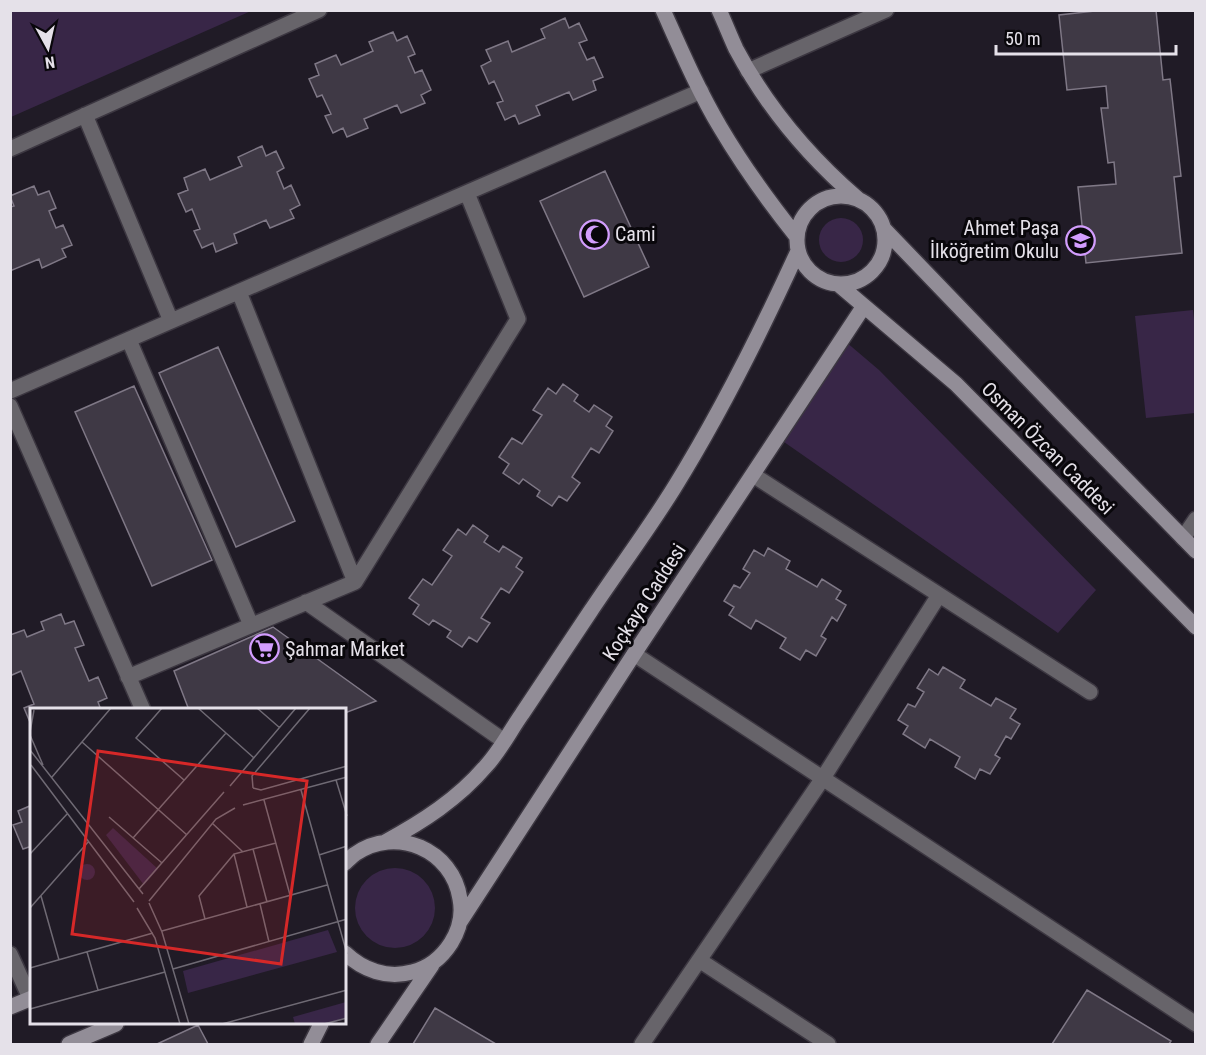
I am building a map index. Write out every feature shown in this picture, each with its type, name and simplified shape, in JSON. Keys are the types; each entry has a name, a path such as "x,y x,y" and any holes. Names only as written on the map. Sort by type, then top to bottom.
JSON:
{"main road":[{"path":"663,10 720,127 798,244 804,264 813,274 825,281 838,284 852,283 864,278 875,268 882,257 885,244 884,230 879,217 870,206 834,179 791,132 748,71 719,10"},
{"path":"798,244 800,224 818,203 831,197 844,196 858,199"},
{"name":"Osman Özcan Caddesi","path":"884,230 1196,551"},
{"name":"Koçkaya Caddesi","path":"346,862 369,846 385,842 421,822 464,789 487,766 674,488 742,369 771,311 798,244"},
{"name":"Osman Özcan Caddesi","path":"838,284 956,384 1196,627"},
{"name":"Koçkaya Caddesi","path":"378,1044 434,962 446,951 460,922 864,306"},
{"path":"385,842 417,845 431,852 443,862 459,890 462,906 460,922"},
{"path":"346,953 358,964 373,971 388,974 405,974 420,970 434,962"},
{"path":"10,1007 30,998"},
{"path":"69,1044 112,1025"},
{"path":"311,1044 320,1025"}],"street":[{"path":"10,149 319,10"},
{"path":"748,71 886,10"},
{"path":"10,391 701,91"},
{"path":"85,115 171,321"},
{"path":"128,676 355,582 518,320 467,193"},
{"path":"238,292 355,582"},
{"path":"129,340 251,625"},
{"path":"10,406 142,708"},
{"path":"753,475 1090,693"},
{"path":"1183,538 1196,519"},
{"path":"642,1044 823,778 939,595"},
{"path":"306,602 504,741"},
{"path":"634,654 1196,1024"},
{"path":"10,954 30,996"},
{"path":"699,960 828,1044"}],"shaded area":[{"path":"11,10 251,10 251,11 11,117"},
{"path":"841,218 857,224 863,240 857,256 841,262 825,256 819,240 825,224"},
{"path":"1193,310 1196,338 1195,413 1146,418 1135,316"},
{"path":"839,336 879,370 1096,590 1058,633 774,435"},
{"path":"395,868 410,871 423,880 432,893 435,908 432,923 423,936 410,945 395,948 380,945 367,936 358,923 355,908 358,893 367,880 380,871"}],"building":[{"path":"1104,10 1156,10 1163,80 1170,79 1181,176 1174,177 1182,253 1086,263 1078,187 1116,184 1114,162 1108,163 1101,108 1108,108 1106,86 1067,90 1059,15"},
{"path":"565,18 569,28 579,23 587,40 579,43 587,60 594,57 603,77 593,81 596,90 573,100 569,92 536,106 540,115 519,124 515,115 505,120 497,103 503,101 494,81 489,84 481,66 491,61 486,50 508,41 512,52 545,38 541,29"},
{"path":"393,32 397,41 407,36 415,54 408,57 415,73 422,70 431,90 421,95 425,103 401,113 397,105 364,119 368,128 347,137 343,128 333,133 325,116 331,114 322,95 317,97 309,79 319,75 315,64 336,55 341,65 373,51 369,42"},
{"path":"262,146 266,156 276,151 284,168 277,172 284,189 291,185 300,205 290,210 294,218 270,228 266,220 234,234 237,243 216,252 213,243 202,248 194,231 200,229 192,209 186,212 178,194 188,190 184,178 205,169 210,180 242,166 238,157"},
{"name":"Cami","path":"605,171 649,267 584,297 540,201"},
{"path":"34,186 38,195 49,191 56,208 49,211 56,228 63,225 72,245 62,249 66,257 42,268 39,259 10,271 10,207 14,206 10,196"},
{"path":"218,347 295,521 236,547 159,373"},
{"path":"563,384 578,395 574,401 589,412 594,405 612,417 606,426 613,431 599,453 591,448 572,477 580,483 567,501 559,496 552,506 537,496 540,491 523,479 519,484 503,473 509,464 499,457 512,438 522,444 542,415 533,410 548,388 556,394"},
{"path":"134,386 212,560 152,586 75,412"},
{"path":"473,525 488,536 484,542 499,552 503,546 522,558 516,567 523,572 509,593 501,588 481,618 490,623 477,642 469,637 462,647 447,637 451,631 433,620 429,625 413,614 419,605 409,598 423,579 432,585 452,556 443,550 458,529 466,535"},
{"path":"768,548 790,561 786,569 817,587 822,579 841,591 836,599 846,605 837,621 832,617 821,636 826,639 816,656 806,650 800,660 780,648 786,638 756,620 751,629 729,615 734,607 724,601 734,585 740,588 750,573 743,569 754,550 764,556"},
{"path":"61,614 65,624 74,621 84,645 75,648 89,681 98,677 107,698 98,702 100,708 30,708 30,722 24,708 34,704 21,671 12,675 10,672 10,635 24,630 27,637 44,630 41,622"},
{"name":"Şahmar Market","path":"273,627 376,701 346,713 346,708 188,708 174,671"},
{"path":"943,667 965,680 960,688 991,706 996,698 1016,709 1010,718 1020,724 1011,739 1006,736 995,755 1000,758 990,774 980,769 975,779 955,767 960,757 930,739 925,748 903,734 908,726 898,720 908,704 915,707 924,692 917,688 929,669 938,675"},
{"path":"30,806 30,847 23,849 13,825 22,822 18,811"},
{"path":"1087,990 1171,1041 1169,1044 1052,1044"},
{"path":"435,1008 496,1044 413,1044"},
{"path":"198,1025 208,1044 157,1044"}],"place":[{"name":"Cami","path":"594,234"},
{"name":"Ahmet Paşa İlköğretim Okulu","path":"1080,240"},
{"name":"Şahmar Market","path":"264,649"}]}
